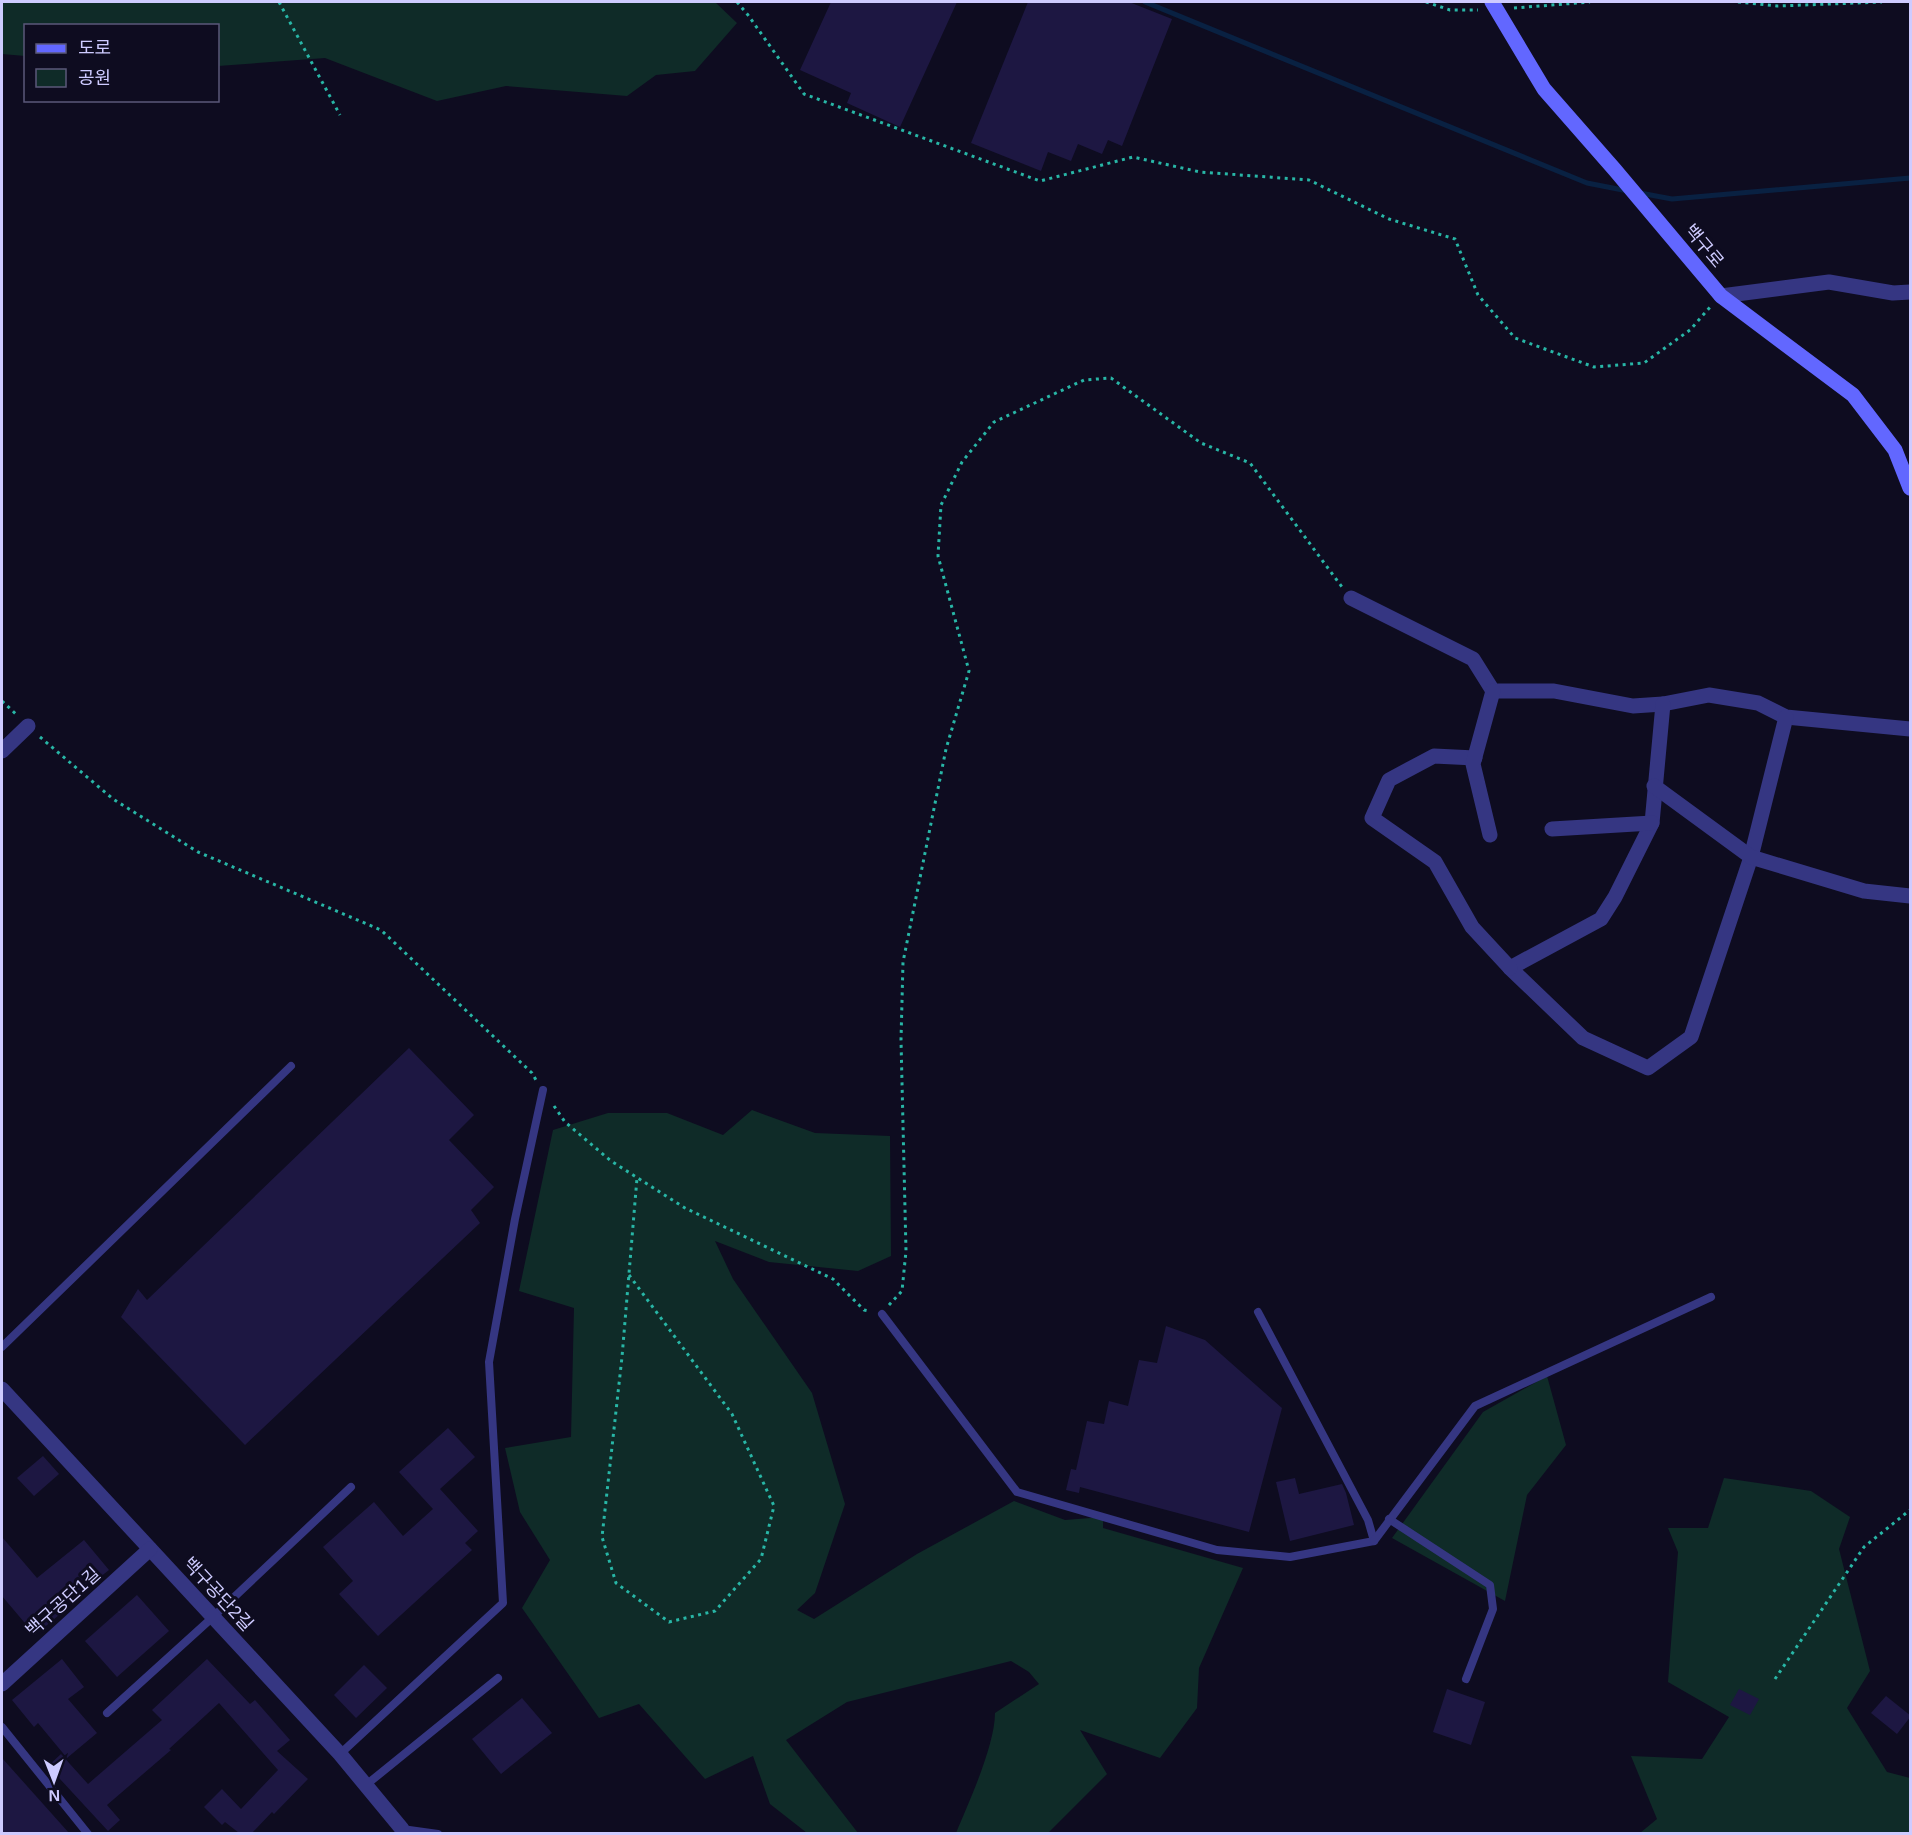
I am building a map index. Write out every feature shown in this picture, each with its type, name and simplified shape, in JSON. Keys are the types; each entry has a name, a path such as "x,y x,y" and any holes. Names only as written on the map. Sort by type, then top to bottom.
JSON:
{"street":[{"name":"백구로","path":"1492,2 1544,89 1721,296 1853,395 1894,450 1911,488"},
{"path":"1721,296 1829,282 1893,293 1911,292"},
{"path":"1351,598 1473,659 1493,691 1473,764 1490,835"},
{"path":"1493,691 1554,691 1633,705 1663,704 1709,695 1758,703 1786,717 1911,729"},
{"path":"1510,968 1601,919 1615,897 1652,823 1663,704"},
{"path":"1475,758 1434,756 1389,780 1372,818 1435,862 1472,927 1510,968 1583,1038 1648,1068 1691,1037 1751,857 1786,717"},
{"path":"2,751 28,726"},
{"path":"1654,786 1751,857 1864,891 1911,896"},
{"path":"1552,829 1652,823"},
{"name":"백구공단2길","path":"2,1389 340,1754 402,1831"},
{"name":"백구공단1길","path":"2,1684 150,1549"}],"lane":[{"path":"2,1347 291,1066"},
{"path":"340,1754 503,1603 489,1362 515,1219 543,1090"},
{"path":"882,1314 1017,1492 1216,1550 1290,1557 1374,1541 1475,1406 1711,1298"},
{"path":"1258,1312 1368,1520 1374,1541"},
{"path":"107,1713 351,1487"},
{"path":"1389,1519 1490,1586 1493,1609 1466,1679"},
{"path":"366,1785 498,1678"},
{"path":"2,1727 88,1833"},
{"path":"402,1831 438,1833"}],"path":[{"path":"279,2 340,115"},
{"path":"737,2 804,94 1040,181 1133,157 1200,172 1309,180 1389,219 1455,239 1478,295 1515,338 1594,367 1644,363 1690,330 1721,296"},
{"path":"1738,2 1777,6 1882,2"},
{"path":"2,701 113,799 198,852 381,930 532,1073 565,1122 610,1161 685,1208 833,1280 864,1310 882,1314 902,1291 906,1251 901,1040 903,962 946,749 969,671 938,556 941,505 962,462 994,422 1084,380 1111,378 1201,443 1250,463 1351,598"},
{"path":"629,1275 732,1414 774,1506 761,1559 715,1611 669,1622 616,1583 602,1537 622,1357 629,1275 638,1178"},
{"path":"1775,1679 1864,1547 1911,1510"}],"green space":[{"path":"2,2 715,2 737,23 695,71 656,75 627,96 506,86 437,101 325,58 219,66 219,24 24,24 24,56 2,54"},
{"path":"752,1110 815,1133 890,1136 891,1256 858,1271 769,1262 715,1241 733,1279 812,1393 845,1504 815,1593 797,1610 814,1619 917,1554 1014,1501 1065,1520 1103,1517 1103,1528 1243,1568 1199,1668 1197,1708 1160,1758 1080,1730 1107,1774 1048,1833 956,1833 986,1757 995,1713 1039,1684 1029,1672 1011,1661 847,1702 786,1740 858,1833 807,1833 770,1804 753,1756 705,1779 639,1704 599,1718 522,1608 550,1560 520,1512 505,1448 571,1437 574,1308 519,1291 553,1130 608,1113 667,1113 723,1135"},
{"path":"1547,1376 1566,1445 1527,1495 1505,1601 1392,1538 1483,1412"},
{"path":"1724,1478 1811,1491 1850,1517 1839,1549 1870,1671 1847,1708 1887,1772 1910,1778 1910,1833 1640,1833 1657,1819 1631,1756 1702,1759 1729,1717 1668,1682 1678,1552 1668,1528 1708,1528"}],"building":[{"path":"831,2 957,2 900,127 847,103 851,93 800,70"},
{"path":"1028,2 1129,2 1172,19 1122,146 1108,140 1102,154 1078,144 1071,161 1048,152 1041,171 971,143"},
{"path":"409,1048 474,1115 449,1140 494,1187 471,1210 480,1223 245,1445 121,1317 138,1289 147,1300"},
{"path":"1166,1326 1205,1340 1282,1408 1249,1532 1080,1487 1079,1493 1066,1490 1071,1469 1076,1470 1087,1421 1104,1424 1109,1401 1128,1406 1139,1360 1157,1363"},
{"path":"448,1428 475,1457 440,1489 478,1531 465,1543 472,1550 378,1636 339,1594 353,1581 323,1547 374,1502 403,1536 433,1509 399,1472"},
{"path":"43,1456 59,1474 34,1496 17,1478"},
{"path":"1295,1478 1299,1494 1342,1484 1354,1525 1290,1541 1276,1482"},
{"path":"2,1537 37,1578 84,1540 109,1570 62,1607 65,1610 35,1635 2,1596"},
{"path":"137,1595 169,1631 117,1677 85,1641"},
{"path":"62,1659 84,1687 68,1699 97,1733 67,1758 38,1723 34,1727 12,1700"},
{"path":"207,1659 250,1704 255,1700 290,1740 277,1751 308,1779 252,1833 239,1833 225,1822 222,1825 204,1807 222,1789 241,1809 278,1770 219,1703 169,1749 171,1750 107,1805 120,1820 108,1831 48,1766 61,1754 88,1784 162,1720 152,1710"},
{"path":"364,1665 387,1688 356,1718 334,1695"},
{"path":"1447,1689 1485,1702 1471,1745 1433,1732"},
{"path":"1739,1689 1759,1699 1750,1715 1730,1705"},
{"path":"1886,1696 1911,1716 1897,1734 1871,1713"},
{"path":"522,1698 552,1733 501,1774 472,1739"},
{"path":"2,1758 69,1833 2,1833"}],"waterway":[{"path":"1145,2 1587,183 1628,191"},
{"path":"1640,193 1672,199 1910,178"}]}
